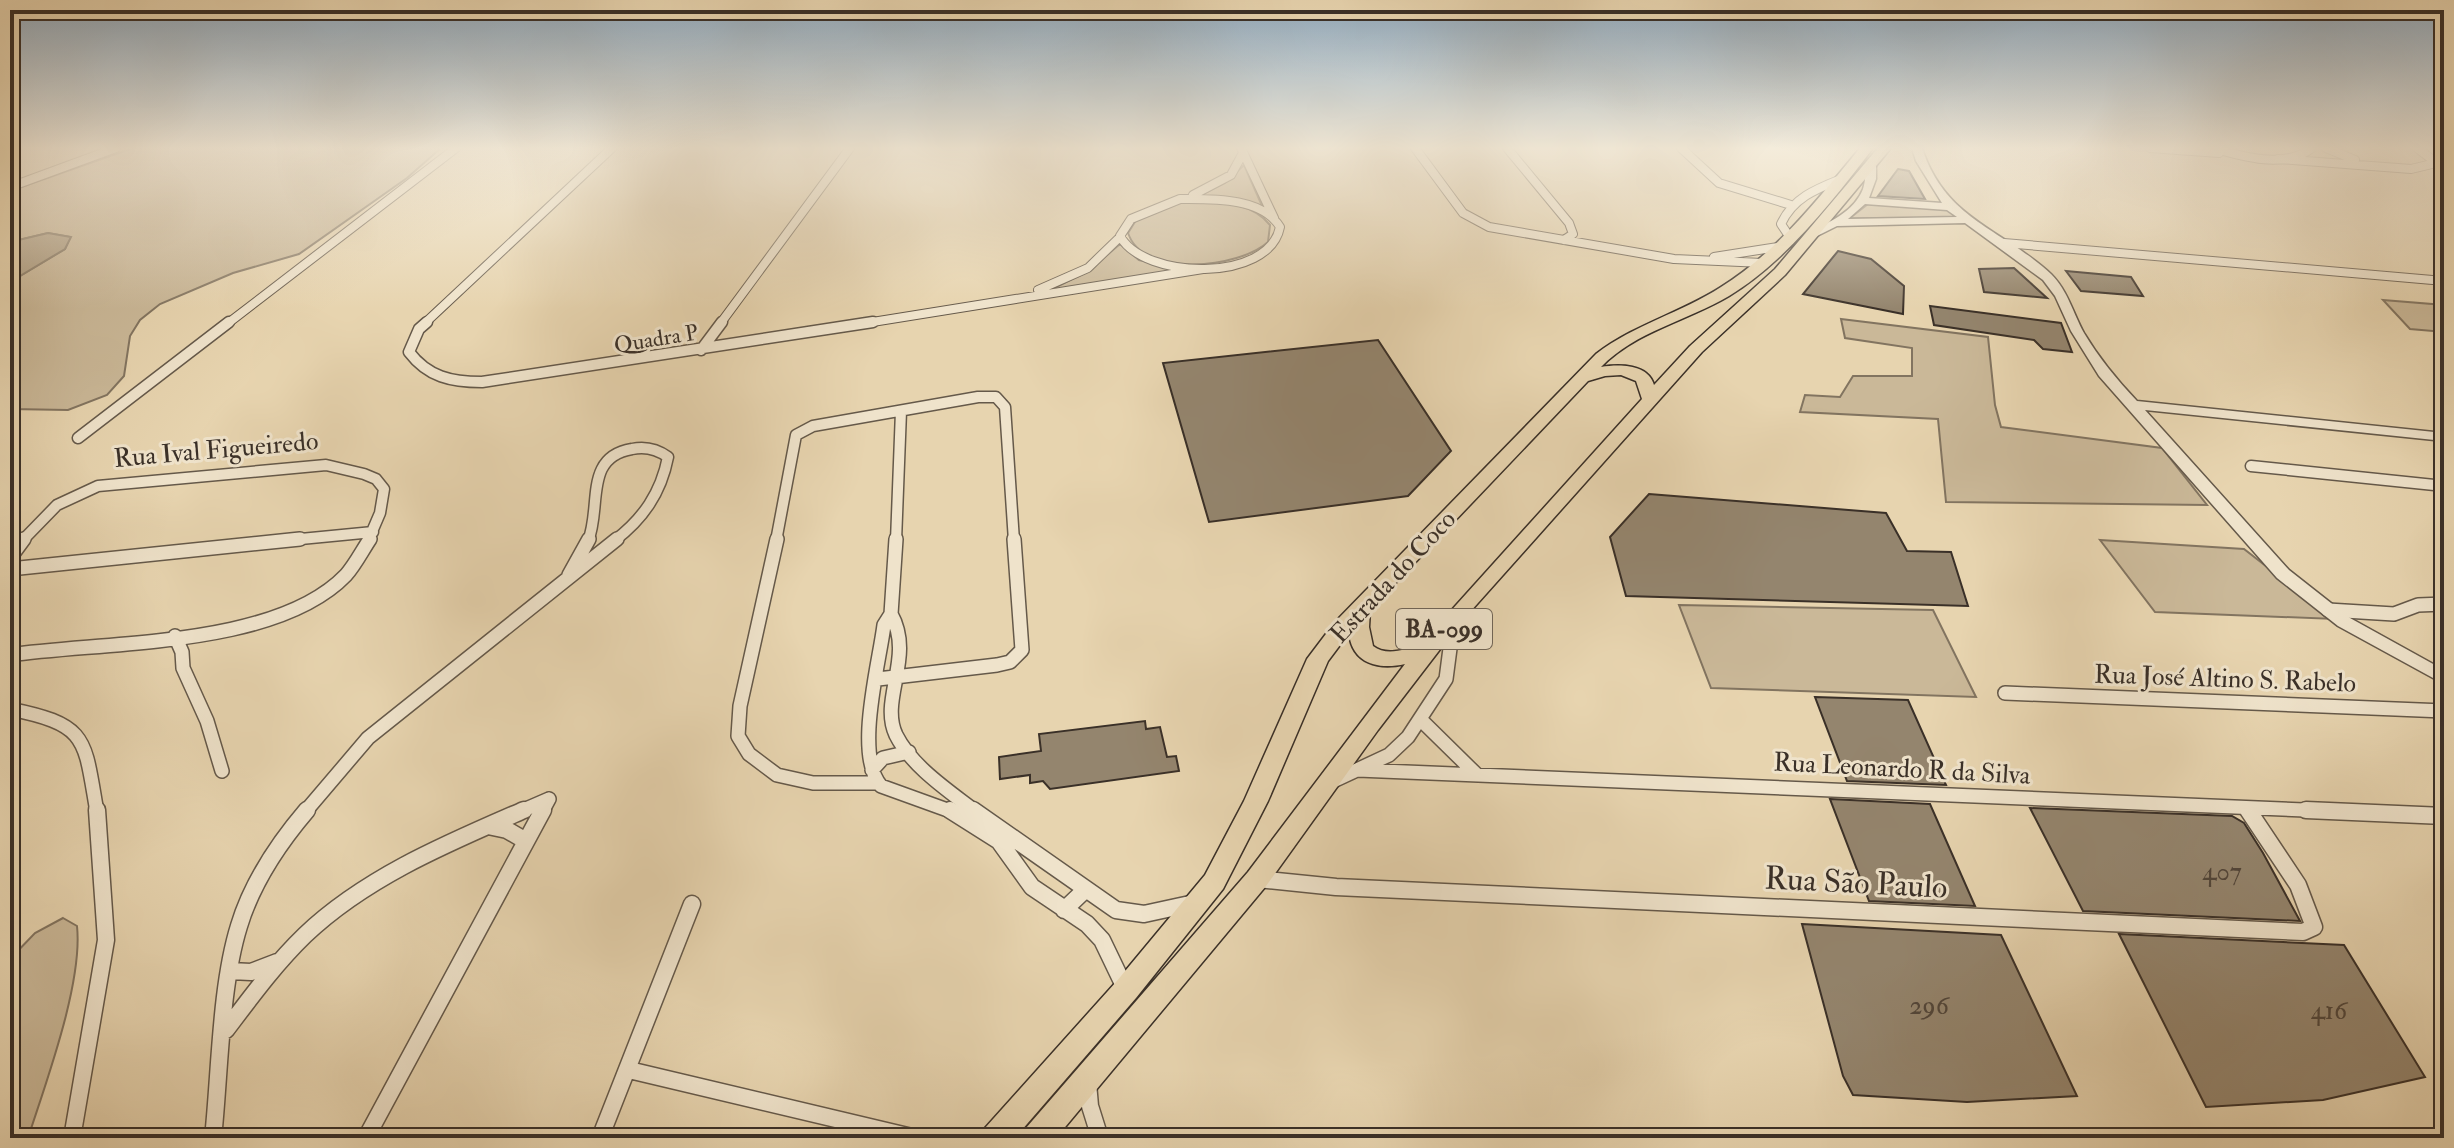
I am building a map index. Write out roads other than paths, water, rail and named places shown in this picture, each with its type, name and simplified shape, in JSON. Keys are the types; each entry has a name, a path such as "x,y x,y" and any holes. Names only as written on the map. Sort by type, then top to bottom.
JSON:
{"highway":[{"name":"Estrada do Coco","path":"1037,1138 1257,879 1454,617 1696,349 1780,272 1793,240 1823,202"},
{"name":"Estrada do Coco","path":"996,1138 1200,901 1256,801 1318,659 1360,608 1577,380 1616,345 1708,302 1793,240 1828,202"},
{"path":"1577,380 1604,371 1627,370 1644,378 1650,399"},
{"path":"1360,608 1357,636 1359,645 1368,655 1381,661 1398,660 1427,650"}],"street":[{"path":"78,438 386,202"},
{"name":"Quadra P","path":"554,202 431,316 411,341 409,352 423,368 436,376 482,382 1238,264 1265,253 1276,244 1279,233 1277,223"},
{"path":"701,350 810,202"},
{"path":"1001,302 1088,268 1121,236 1131,217 1167,202"},
{"path":"1231,202 1239,202 1268,215 1277,223"},
{"path":"1267,202 1277,223"},
{"path":"1454,202 1474,221 1515,233 1688,259 1763,263"},
{"path":"1553,202 1573,234 1639,251"},
{"path":"1793,240 1781,224 1794,202"},
{"path":"1688,259 1711,258 1793,240 1836,223 1862,202"},
{"path":"1871,202 1950,207"},
{"path":"1947,202 1965,220 2004,243 2047,277 2061,295 2090,354 2239,529 2283,574 2328,610 2444,678"},
{"path":"1836,223 1965,220"},
{"path":"1564,240 1573,234"},
{"path":"1121,236 1126,247 1156,263 1203,269"},
{"path":"2004,243 2444,281"},
{"path":"875,776 813,783 777,775 749,754 738,736 737,726 770,580 796,435 813,426 989,396 1001,400 1005,407 1022,641 1018,657 1010,662 878,679"},
{"path":"2134,405 2444,437"},
{"path":"901,411 901,474 891,614 884,625 867,748 875,776 891,790 943,806 999,841 1032,887 1087,924 1102,940 1126,990"},
{"path":"213,1138 230,971 239,926 266,868 305,809 368,738 640,521 664,479 668,457 663,452 638,448 607,459 597,475 597,506 590,539 569,575"},
{"name":"Rua Ival Figueiredo","path":"10,558 39,519 73,493 117,483 296,465 343,467 376,479 384,489 373,532 357,564 307,604 248,625 10,655"},
{"path":"2251,466 2444,486"},
{"path":"10,569 373,532"},
{"path":"590,539 616,542"},
{"path":"2328,610 2394,614 2418,605 2444,604"},
{"path":"891,614 900,629 900,677 893,720 895,734 939,782 1086,889 1132,916 1200,901"},
{"path":"1324,786 1389,755 1420,719 1446,679 1454,617"},
{"path":"182,652 199,632"},
{"path":"175,636 182,652 183,668 207,721 222,771"},
{"name":"Rua José Altino S. Rabelo","path":"2005,693 2444,711"},
{"path":"10,709 45,716 65,724 80,737 87,754 100,826 106,940 72,1138"},
{"path":"1420,719 1477,775"},
{"path":"875,776 883,758 909,752"},
{"name":"Rua Leonardo R da Silva","path":"1358,770 2444,816"},
{"path":"921,797 934,791 939,782"},
{"path":"226,1030 280,960 330,914 372,884 549,799 366,1138"},
{"name":"Rua São Paulo","path":"1257,879 1336,887 2303,932 2314,927 2315,918 2247,808"},
{"path":"488,826 507,830 526,841"},
{"path":"1064,910 1086,889"},
{"path":"600,1138 692,904"},
{"path":"230,971 251,972 280,960"},
{"path":"629,1070 916,1138"},
{"path":"1088,1078 1090,1106 1100,1138"}]}
